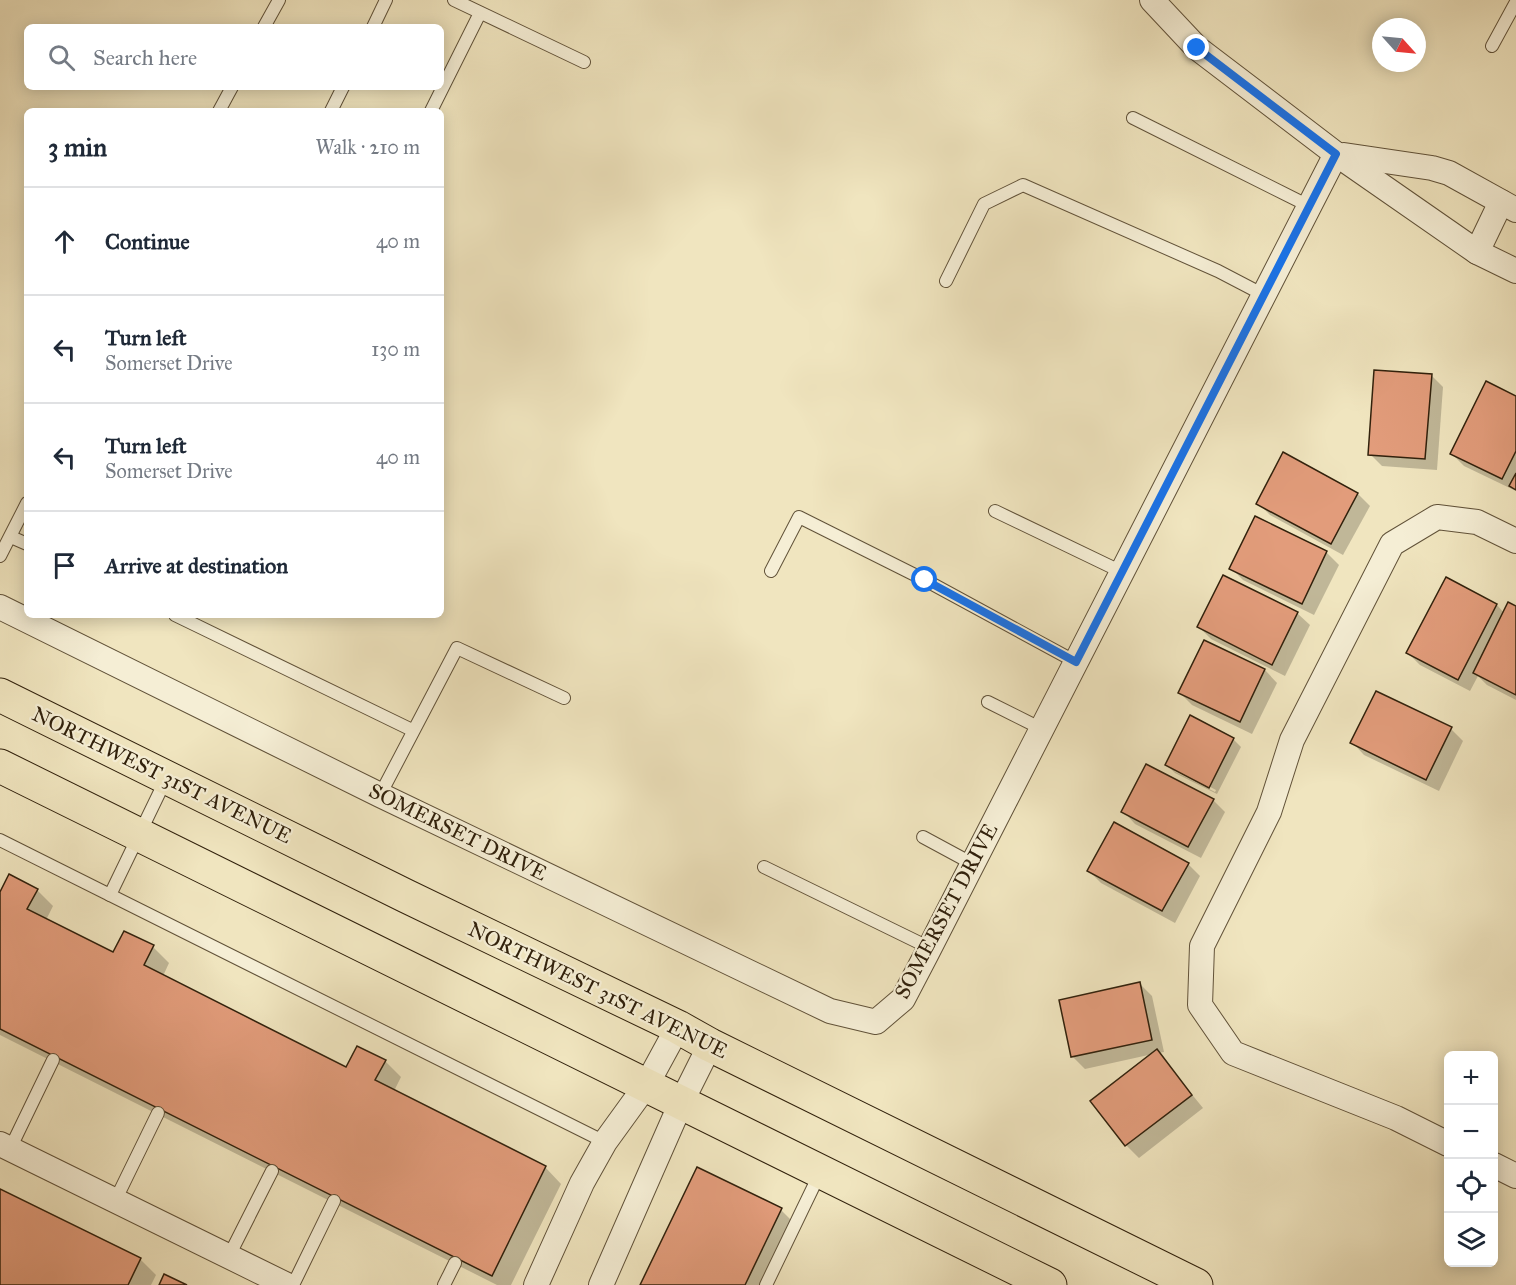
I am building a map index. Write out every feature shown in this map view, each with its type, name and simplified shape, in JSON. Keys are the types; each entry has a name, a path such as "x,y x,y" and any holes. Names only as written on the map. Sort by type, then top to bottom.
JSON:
{"main road":[{"name":"NORTHWEST 31ST AVENUE","path":"0,695 678,1027 710,1045 1196,1285"},
{"path":"0,766 1050,1285"}],"street":[{"path":"1152,0 1197,48 1336,154 1477,252 1516,271"},
{"path":"1336,154 1432,168 1449,173 1507,212 1477,252"},
{"name":"SOMERSET DRIVE","path":"0,607 380,795 830,1011 876,1022 903,999 1336,154"},
{"path":"1444,1142 1396,1118 1233,1053 1200,1005 1202,946 1269,812 1292,740 1392,544 1437,517 1477,522 1516,541"},
{"path":"536,1285 582,1183 604,1142 647,1084 678,1027"},
{"path":"601,1285 681,1103 710,1045"},
{"path":"5,1147 287,1285"},
{"path":"1498,1167 1516,1176"}],"lane":[{"path":"266,24 279,0"},
{"path":"374,24 386,0"},
{"path":"457,1 584,62"},
{"path":"1492,46 1516,2"},
{"path":"444,86 480,13"},
{"path":"221,108 230,90"},
{"path":"332,108 342,90"},
{"path":"433,108 442,90"},
{"path":"1133,118 1309,206"},
{"path":"946,280 984,204 1023,185 1218,271 1264,295"},
{"path":"0,556 24,509"},
{"path":"994,511 1122,572"},
{"path":"771,572 799,517 925,580 1076,662"},
{"path":"11,537 24,543"},
{"path":"189,618 412,730"},
{"path":"380,795 412,730 457,648 564,698"},
{"path":"988,702 1042,729"},
{"path":"110,895 167,778"},
{"path":"923,837 973,864"},
{"path":"0,840 604,1142"},
{"path":"764,867 930,948"},
{"path":"5,1147 53,1060"},
{"path":"116,1201 159,1113"},
{"path":"229,1256 272,1171"},
{"path":"766,1285 821,1172"},
{"path":"293,1285 334,1201"},
{"path":"444,1285 454,1263"}],"building":[{"path":"1374,370 1432,374 1425,459 1368,455"},
{"path":"1486,381 1516,396 1516,451 1502,479 1450,454"},
{"path":"1283,452 1358,493 1331,544 1256,504"},
{"path":"1516,473 1516,490 1509,486"},
{"path":"1255,516 1327,551 1302,604 1229,569"},
{"path":"1223,575 1298,612 1272,665 1197,627"},
{"path":"1446,577 1497,604 1458,680 1406,653"},
{"path":"1508,602 1516,606 1516,695 1473,673"},
{"path":"1204,640 1265,669 1240,722 1178,693"},
{"path":"1376,691 1452,727 1426,780 1350,743"},
{"path":"1190,715 1234,738 1209,788 1165,765"},
{"path":"1146,764 1214,799 1188,847 1121,812"},
{"path":"1114,822 1189,863 1162,911 1087,871"},
{"path":"9,874 38,889 27,909 113,952 124,931 154,945 144,965 346,1067 357,1046 386,1060 375,1080 546,1166 492,1276 0,1029 0,892"},
{"path":"1140,982 1152,1040 1071,1057 1059,1000"},
{"path":"1157,1049 1192,1095 1125,1146 1090,1101"},
{"path":"697,1167 782,1208 745,1285 640,1285"},
{"path":"0,1189 141,1258 128,1285 0,1285"},
{"path":"164,1274 187,1285 159,1285"}],"route":[{"path":"925,580 1076,662 1336,154 1197,48"}]}
